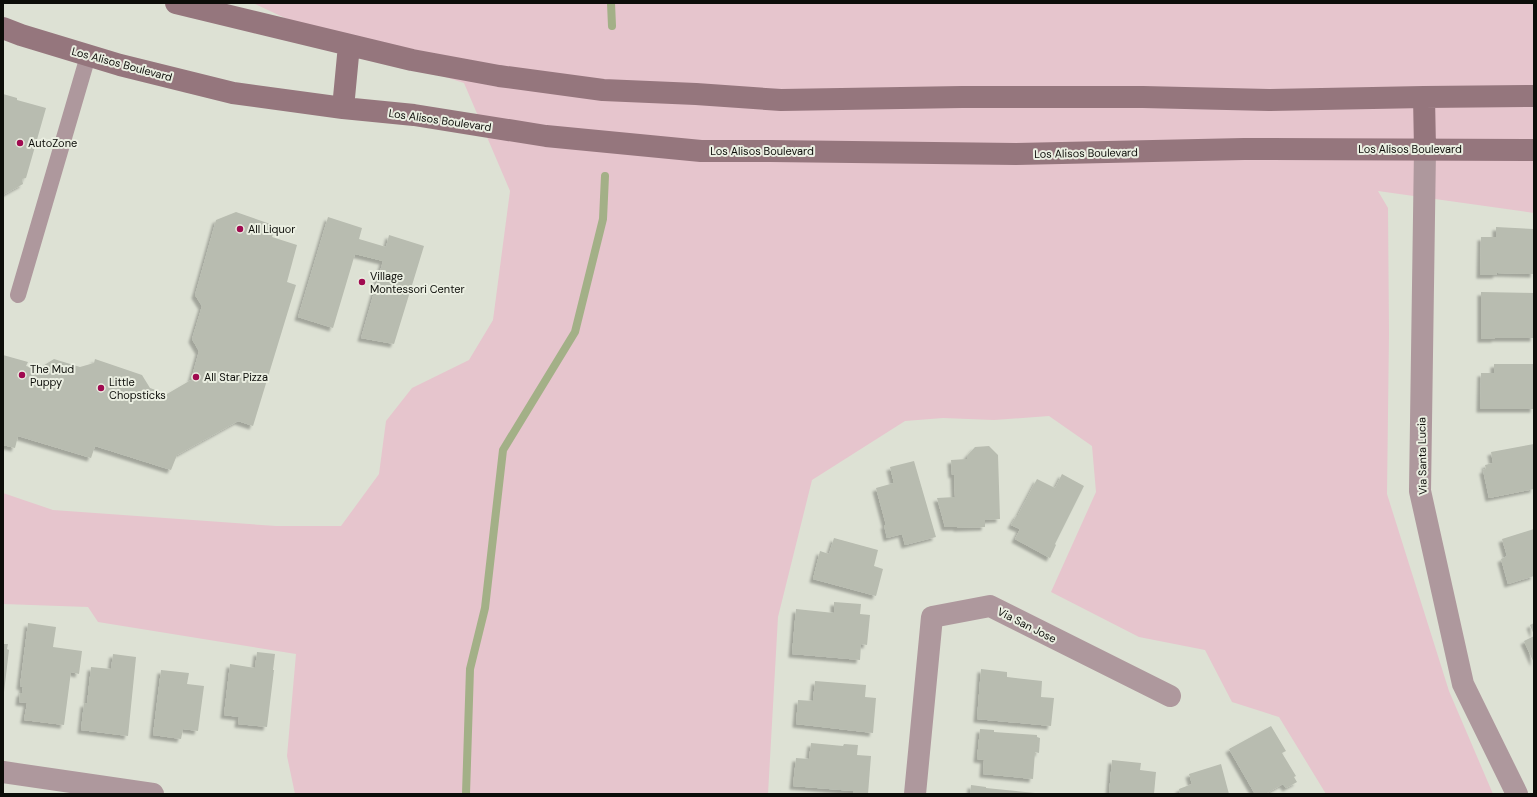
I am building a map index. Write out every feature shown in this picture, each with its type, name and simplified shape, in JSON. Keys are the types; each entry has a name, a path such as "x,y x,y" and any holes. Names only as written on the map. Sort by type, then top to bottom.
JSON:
{"main road":[{"path":"176,3 412,60 492,75 602,90 696,94 781,100 962,97 1096,97 1270,100 1534,96"},
{"name":"Los Alisos Boulevard","path":"3,28 88,56 232,93 343,108 414,115 546,136 701,151 770,150 1016,154 1244,149 1534,150"},
{"path":"343,108 349,45"},
{"path":"1424,97 1425,149"}],"street":[{"name":"Via Santa Lucia","path":"1425,149 1420,491 1463,684 1518,794"},
{"name":"Via San Jose","path":"915,794 932,617 990,606 1170,696"},
{"path":"3,772 153,794"}],"lane":[{"path":"18,295 88,56"}],"shaded area":[{"path":"253,3 1534,3 1534,213 1378,191 1388,208 1389,333 1387,494 1449,691 1493,794 1326,794 1279,717 1232,702 1205,650 1139,637 1051,592 1096,492 1092,446 1049,416 994,420 943,418 905,421 812,480 778,617 768,794 295,794 287,756 296,654 98,622 88,607 3,604 3,493 53,510 276,526 341,526 379,474 386,421 412,388 469,360 493,320 510,191 464,83 336,42"}],"building":[{"name":"AutoZone","path":"3,94 17,98 17,100 46,108 26,178 22,179 23,184 3,195"},
{"path":"236,212 276,226 272,237 297,245 287,282 296,285 253,426 238,421 177,455 171,470 95,446 91,458 18,436 15,448 3,445 3,355 28,362 26,366 38,369 54,359 80,367 94,363 95,359 142,375 150,388 167,394 191,380 199,351 192,339 202,306 195,295 216,220"},
{"path":"328,217 362,228 359,239 386,247 389,235 424,246 394,344 361,338 383,261 355,254 333,328 298,317"},
{"path":"1496,227 1534,229 1534,274 1497,273 1496,275 1480,275 1481,237 1496,237"},
{"path":"1481,292 1534,293 1534,338 1481,339"},
{"path":"1494,364 1534,364 1534,409 1480,409 1481,373 1494,373"},
{"path":"1534,444 1534,489 1489,498 1483,470 1486,469 1485,465 1493,463 1491,452"},
{"path":"989,446 998,455 1000,519 985,520 985,527 945,527 937,498 955,497 954,474 952,475 951,460 967,459 967,456 975,447"},
{"path":"914,461 936,537 905,545 902,534 887,538 884,525 886,525 876,488 894,483 890,467"},
{"path":"1062,474 1084,486 1055,544 1056,545 1050,558 1015,539 1020,529 1011,525 1037,479 1055,488"},
{"path":"1534,529 1534,576 1508,584 1501,559 1507,556 1502,539"},
{"path":"834,538 878,550 874,566 883,569 876,596 813,579 820,551 829,554"},
{"path":"834,602 861,604 860,614 870,615 867,645 861,644 860,660 792,654 796,609 834,613"},
{"path":"28,623 56,627 53,647 82,651 79,674 71,672 64,725 24,720 27,703 19,702 20,693 22,693 23,687 20,686"},
{"path":"1534,623 1534,635 1530,625"},
{"path":"1534,636 1534,663 1524,641"},
{"path":"3,644 8,644 7,649 9,650 4,692"},
{"path":"257,652 275,654 267,727 238,724 239,717 224,715 230,664 255,668"},
{"path":"113,654 136,657 128,736 81,730 84,703 87,704 91,667 111,669"},
{"path":"981,669 1007,672 1007,677 1042,681 1041,697 1054,698 1051,726 977,719"},
{"path":"161,670 189,673 187,684 204,686 198,731 183,729 181,739 153,735"},
{"path":"815,681 866,685 865,697 876,698 873,733 796,724 798,700 813,701"},
{"path":"1271,726 1286,751 1282,753 1296,776 1294,777 1297,782 1286,788 1283,784 1265,794 1255,794 1229,749"},
{"path":"980,729 994,730 994,732 1037,735 1037,737 1040,738 1039,753 1035,752 1033,779 983,774 984,760 977,759"},
{"path":"811,743 843,746 844,744 858,745 857,755 871,756 868,794 853,793 853,791 793,786 796,758 809,759"},
{"path":"1112,760 1141,763 1140,770 1156,772 1154,794 1109,794"},
{"path":"1221,764 1229,794 1180,794 1179,789 1192,784 1189,774"},
{"path":"971,785 1035,793 1035,794 970,794"}],"waterway":[{"path":"611,3 612,26"},
{"path":"466,794 470,669 485,608 503,450 575,332 603,219 605,176"}],"place":[{"name":"AutoZone","path":"20,143"},
{"name":"All Liquor","path":"240,229"},
{"name":"Village Montessori Center","path":"362,282"},
{"name":"The Mud Puppy","path":"22,375"},
{"name":"All Star Pizza","path":"196,377"},
{"name":"Little Chopsticks","path":"101,388"}]}
